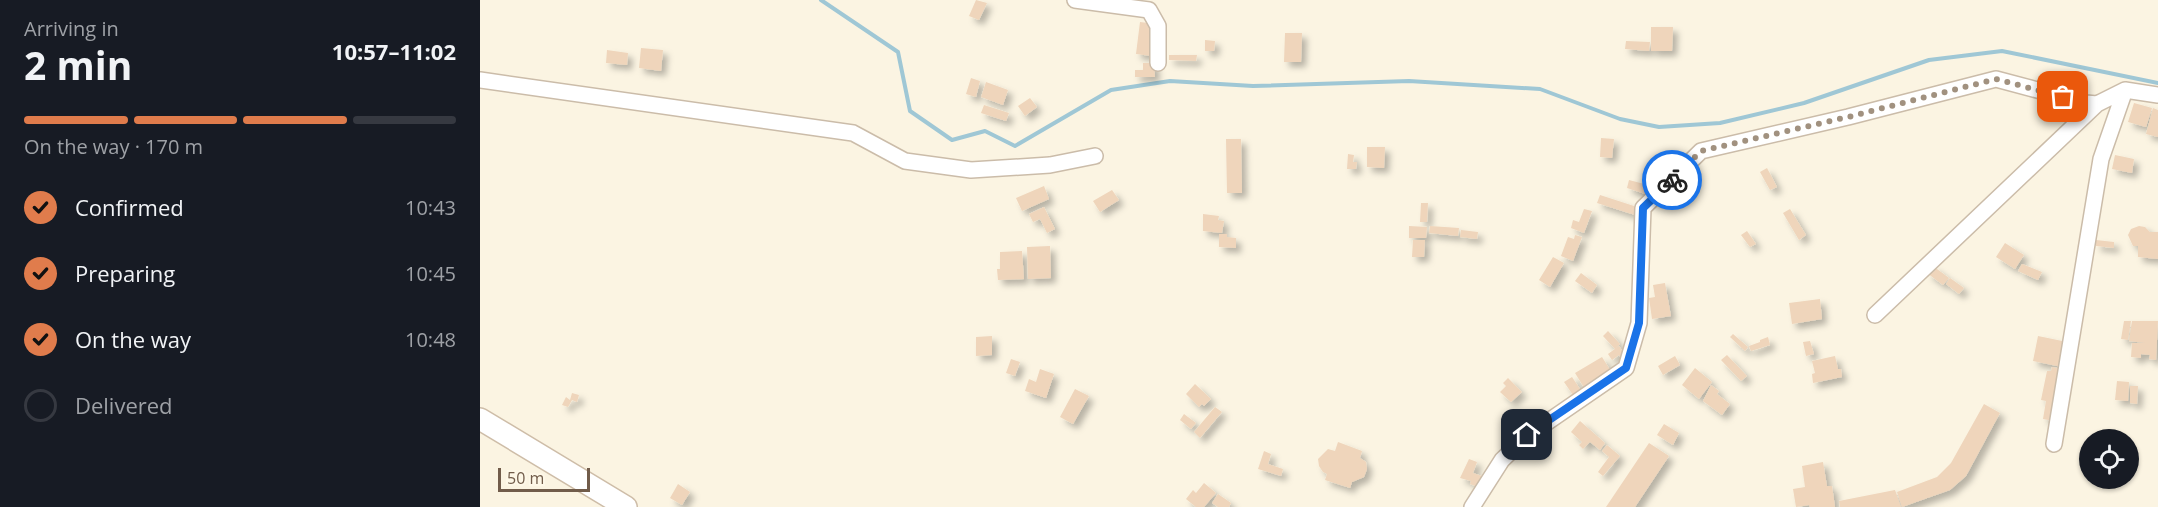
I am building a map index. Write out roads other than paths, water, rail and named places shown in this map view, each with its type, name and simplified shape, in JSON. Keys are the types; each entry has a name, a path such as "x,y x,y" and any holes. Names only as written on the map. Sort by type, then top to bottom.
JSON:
{"main road":[{"path":"480,419 626,507"}],"street":[{"path":"1075,0 1149,10 1158,26 1158,63"},
{"path":"1472,507 1502,460 1527,435 1626,368 1639,323 1643,208 1701,151 1848,117 1996,79 2097,104"},
{"path":"480,80 853,133 904,161 962,169 1050,165 1095,156"},
{"path":"1875,315 2097,104 2125,90 2158,94"},
{"path":"2054,444 2101,159 2125,90"}],"waterway":[{"path":"821,0 898,52 910,111 952,140 985,131 1015,146 1111,90 1170,81 1253,86 1409,81 1540,89 1620,119 1659,127 1720,123 1804,103 1929,60 2002,51 2158,83"}]}
